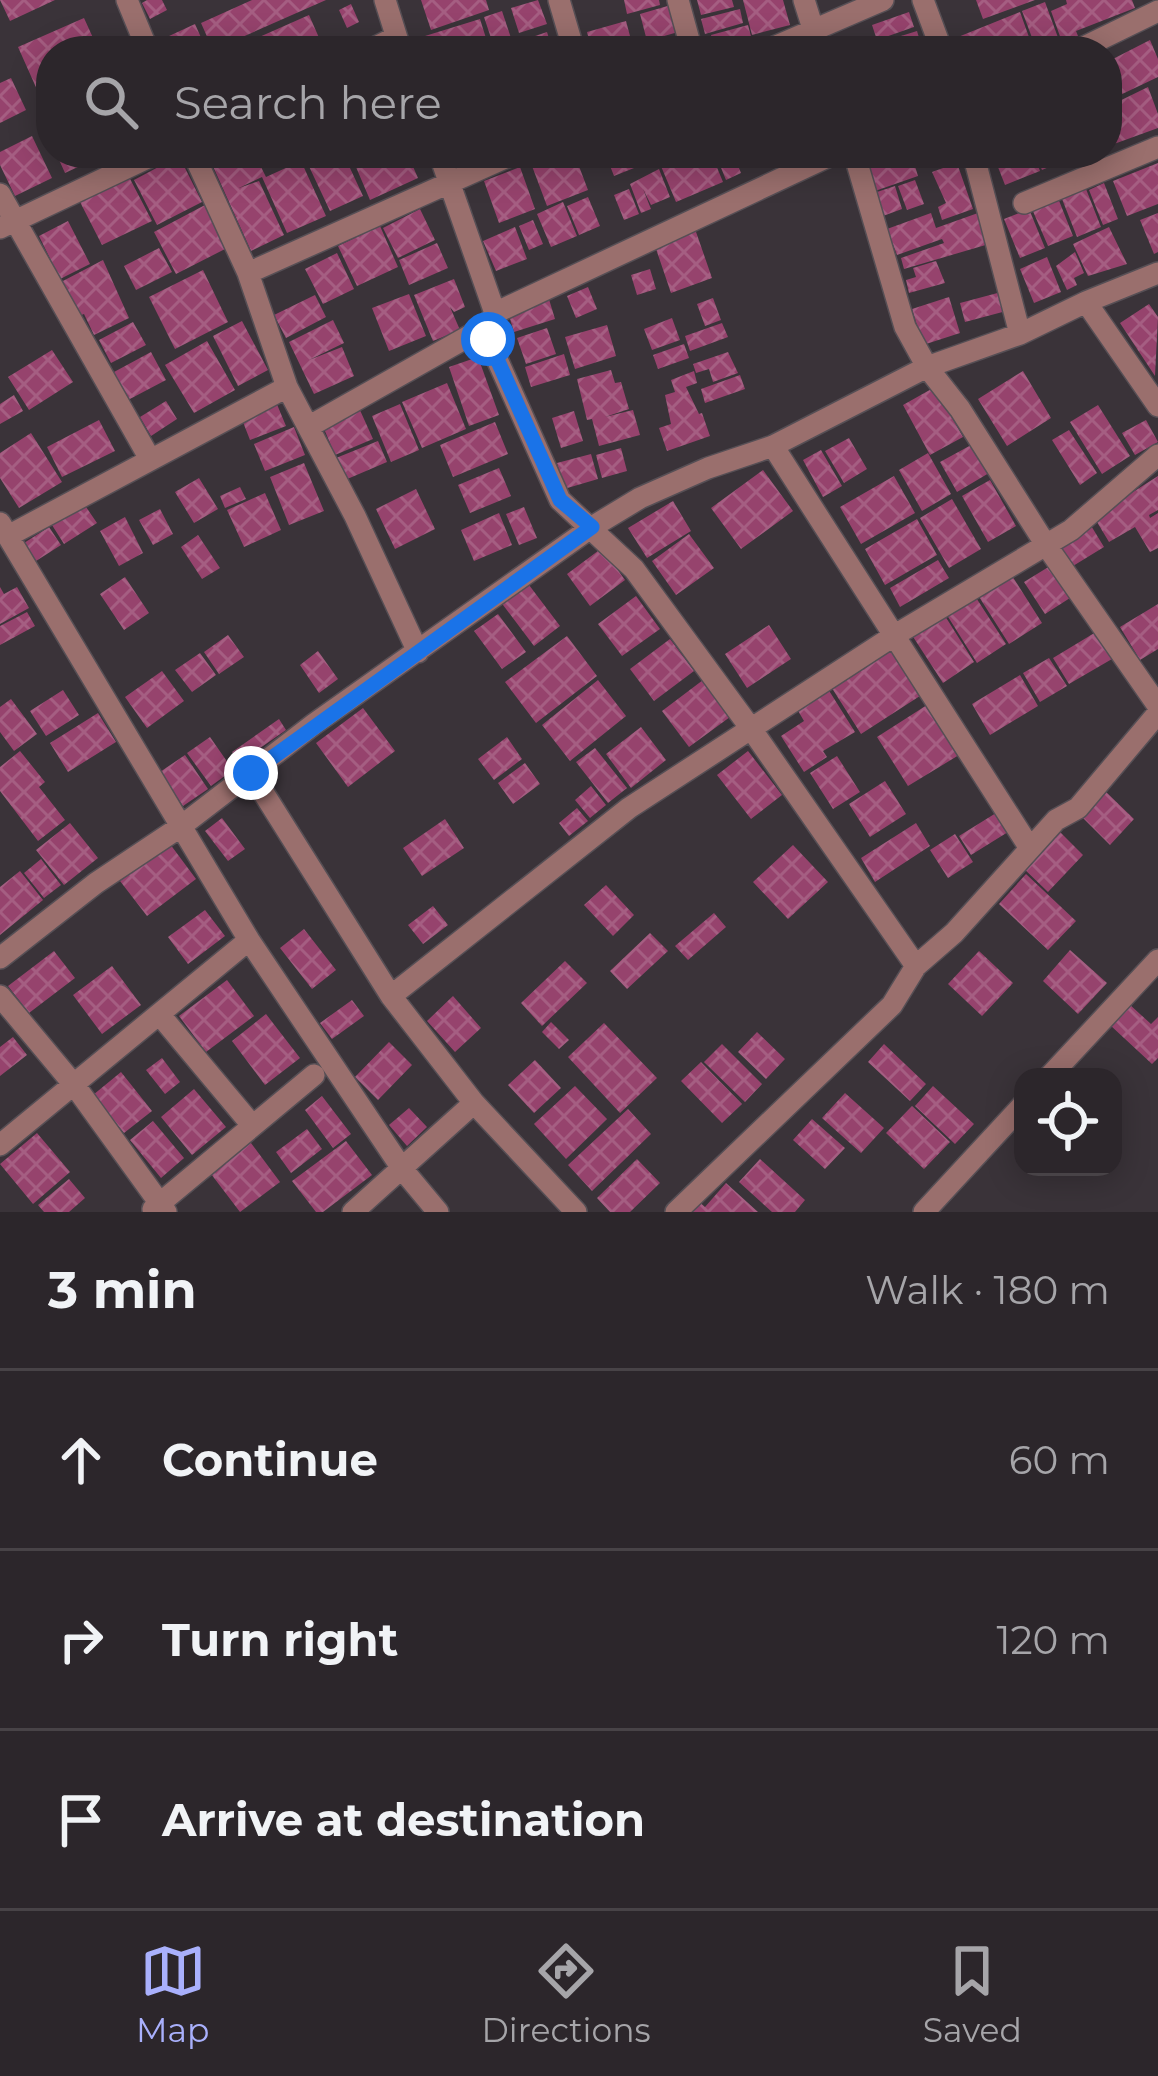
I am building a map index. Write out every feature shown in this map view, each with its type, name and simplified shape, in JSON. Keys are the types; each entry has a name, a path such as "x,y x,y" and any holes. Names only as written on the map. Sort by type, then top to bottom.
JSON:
{"street":[{"path":"127,0 142,36"},
{"path":"386,0 396,36"},
{"path":"559,0 570,36"},
{"path":"678,0 688,36"},
{"path":"803,0 815,36"},
{"path":"825,36 883,0"},
{"path":"923,0 936,36"},
{"path":"1107,36 1158,11"},
{"path":"1122,162 1158,147"},
{"path":"8,223 126,168"},
{"path":"200,168 248,273 287,387 418,652"},
{"path":"445,168 491,320 488,339 560,500 634,569 916,967"},
{"path":"248,273 481,168"},
{"path":"308,427 491,320 805,168"},
{"path":"676,1212 892,1005 916,967 1057,820 1078,808 1158,709 960,409 927,368 905,326 858,168"},
{"path":"977,168 1020,334"},
{"path":"1024,203 1108,168"},
{"path":"0,194 8,223 150,459"},
{"path":"0,958 96,883 592,527 640,498 772,446 927,368 1158,274"},
{"path":"1086,302 1158,406"},
{"path":"287,387 4,530 249,940 437,1212"},
{"path":"772,446 1027,842"},
{"path":"391,996 629,808 895,635 1072,530 1158,455"},
{"path":"251,773 391,996 474,1103 576,1212"},
{"path":"0,1145 249,940"},
{"path":"1057,1068 1158,960"},
{"path":"0,997 75,1087 159,1209 251,1124 314,1075"},
{"path":"160,1015 251,1124"},
{"path":"353,1212 474,1103"},
{"path":"924,1212 1014,1115"}],"building":[{"path":"0,0 55,0 10,21"},
{"path":"162,0 167,10 150,19 142,3"},
{"path":"252,0 326,0 245,36 207,36 201,23"},
{"path":"421,0 486,0 489,10 431,30"},
{"path":"538,0 547,24 519,33 511,8"},
{"path":"624,0 659,0 660,5 627,14"},
{"path":"697,0 732,0 734,7 701,15"},
{"path":"743,0 783,0 790,25 752,35"},
{"path":"976,0 1035,0 983,19"},
{"path":"1066,0 1132,0 1135,8 1076,31 1078,36 1060,36 1051,11 1067,4"},
{"path":"1045,2 1057,36 1031,36 1022,11"},
{"path":"351,4 359,22 347,28 339,10"},
{"path":"671,5 678,32 646,36 640,14"},
{"path":"740,9 743,23 705,34 701,19"},
{"path":"502,11 510,36 490,36 484,17"},
{"path":"909,12 914,27 876,36 872,25"},
{"path":"1020,12 1029,36 960,36"},
{"path":"309,15 318,36 262,36"},
{"path":"84,18 92,36 43,36"},
{"path":"480,19 485,36 425,36"},
{"path":"626,21 630,36 588,36 587,32"},
{"path":"195,24 200,36 169,36"},
{"path":"748,25 751,36 711,36"},
{"path":"36,39 36,87 18,47"},
{"path":"1150,40 1158,59 1158,77 1122,94 1122,54"},
{"path":"11,78 26,110 0,123 0,83"},
{"path":"1148,87 1158,128 1122,141 1122,100"},
{"path":"32,136 36,168 47,168 52,178 15,196 0,165 0,152"},
{"path":"1158,163 1158,204 1127,216 1113,181"},
{"path":"156,168 185,168 202,202 157,225 134,180"},
{"path":"214,168 262,168 266,177 286,168 304,168 326,216 287,233 262,177 239,188 259,181 284,235 251,251"},
{"path":"310,168 350,168 363,196 330,211"},
{"path":"356,168 414,168 418,178 370,200"},
{"path":"520,168 535,209 499,223 484,181"},
{"path":"533,168 580,168 588,190 547,206"},
{"path":"611,168 634,168 614,176"},
{"path":"662,168 717,168 723,182 676,202"},
{"path":"721,168 739,168 741,173 726,180"},
{"path":"916,168 918,176 875,191 867,169"},
{"path":"959,168 973,209 942,220 938,207 946,203 932,172"},
{"path":"998,168 1039,168 1040,171 1005,185"},
{"path":"659,169 670,197 651,205 643,189 651,209 641,213 630,184"},
{"path":"128,175 152,221 102,245 79,200"},
{"path":"915,180 924,204 907,210 898,186"},
{"path":"1104,183 1118,219 1103,225 1089,190"},
{"path":"895,186 902,209 883,216 874,193"},
{"path":"629,189 639,214 624,220 614,195"},
{"path":"1086,189 1101,227 1077,237 1062,199"},
{"path":"588,197 600,226 579,235 567,206"},
{"path":"1058,198 1073,236 1048,246 1032,209"},
{"path":"563,202 577,236 551,247 537,214"},
{"path":"205,205 227,248 176,274 154,232"},
{"path":"420,209 435,240 398,258 383,228"},
{"path":"1029,209 1045,248 1020,258 1004,219"},
{"path":"931,213 936,228 978,213 989,244 904,269 901,258 944,243 942,239 897,255 887,229"},
{"path":"1158,213 1158,252 1154,254 1140,220"},
{"path":"533,220 543,244 529,250 519,226"},
{"path":"68,221 90,264 60,279 39,236"},
{"path":"380,226 398,267 357,286 338,246"},
{"path":"515,227 527,259 496,271 483,241"},
{"path":"1109,227 1127,264 1088,276 1073,244"},
{"path":"695,229 712,278 671,293 654,243"},
{"path":"437,243 448,268 409,285 399,260"},
{"path":"159,248 172,272 136,290 124,266"},
{"path":"1075,252 1084,273 1067,290 1056,266"},
{"path":"337,253 354,289 323,304 305,269"},
{"path":"1047,257 1061,292 1034,303 1020,269"},
{"path":"103,260 129,318 94,335 61,282"},
{"path":"936,261 945,283 909,293 906,280 916,277 913,268"},
{"path":"650,269 656,289 637,295 631,275"},
{"path":"203,270 228,322 175,349 149,297"},
{"path":"454,279 465,307 454,312 450,307 460,330 433,341 414,295"},
{"path":"588,287 597,309 576,318 567,296"},
{"path":"1005,291 1010,310 965,322 960,303"},
{"path":"409,294 426,336 389,351 372,308"},
{"path":"315,295 326,317 286,338 274,315"},
{"path":"548,296 555,319 514,332 507,309"},
{"path":"949,297 960,333 923,345 912,309"},
{"path":"713,298 721,320 705,326 697,304"},
{"path":"1149,304 1158,317 1155,376 1120,323"},
{"path":"672,318 680,340 652,350 644,329"},
{"path":"333,320 344,343 309,360 342,347 354,376 314,394 289,342"},
{"path":"242,321 268,370 238,386 213,336"},
{"path":"133,322 146,345 111,363 99,340"},
{"path":"722,323 728,337 690,351 685,336"},
{"path":"607,325 616,356 575,369 565,337"},
{"path":"547,328 556,354 526,364 517,338"},
{"path":"207,341 235,390 194,413 165,365"},
{"path":"684,344 689,358 658,369 653,355"},
{"path":"52,350 73,382 29,410 8,377"},
{"path":"151,352 166,380 128,400 114,372"},
{"path":"728,352 738,373 713,382 709,369 696,373 693,364"},
{"path":"564,354 570,375 531,387 525,367"},
{"path":"478,357 499,415 469,426 449,367"},
{"path":"611,370 615,383 621,382 629,409 605,417 633,410 640,435 599,446 577,379"},
{"path":"694,371 697,383 686,387 710,436 667,451 659,428 671,424 665,395 675,392 671,380"},
{"path":"1023,371 1051,418 1007,446 978,399"},
{"path":"740,375 745,389 705,403 701,389"},
{"path":"447,383 466,429 422,448 402,402"},
{"path":"935,387 963,437 930,455 903,405"},
{"path":"14,395 23,411 0,424 0,404"},
{"path":"166,401 177,419 151,436 140,417"},
{"path":"276,402 286,426 250,440 241,417"},
{"path":"400,404 419,450 391,462 372,416"},
{"path":"1098,405 1130,456 1102,474 1070,422"},
{"path":"359,408 373,439 335,455 322,424"},
{"path":"574,411 583,441 561,448 552,418"},
{"path":"99,420 115,451 62,477 47,447"},
{"path":"1146,420 1158,442 1135,455 1122,433"},
{"path":"495,422 508,454 453,477 440,445"},
{"path":"294,427 305,455 265,471 254,444"},
{"path":"1069,430 1097,473 1080,485 1052,440"},
{"path":"31,433 62,482 19,508 0,478 0,453"},
{"path":"849,438 867,469 844,483 825,451"},
{"path":"378,441 387,462 345,480 336,458"},
{"path":"973,444 989,473 957,492 940,462"},
{"path":"621,448 627,471 602,478 596,455"},
{"path":"821,450 842,486 823,497 803,460"},
{"path":"928,453 951,494 922,511 899,470"},
{"path":"591,454 598,479 564,489 557,463"},
{"path":"304,463 324,511 289,525 270,477"},
{"path":"499,468 511,496 470,513 458,485"},
{"path":"763,470 793,511 741,549 711,508"},
{"path":"894,476 915,513 861,544 840,507"},
{"path":"1158,476 1158,510 1149,515 1158,513 1158,548 1150,552 1135,527 1109,542 1094,517"},
{"path":"199,478 218,509 194,523 175,492"},
{"path":"990,480 1016,526 988,542 962,496"},
{"path":"240,487 246,499 225,508 220,496"},
{"path":"416,489 435,529 395,549 376,509"},
{"path":"265,493 281,530 244,547 227,510"},
{"path":"952,499 981,549 949,568 920,518"},
{"path":"673,501 691,531 647,558 628,528"},
{"path":"84,504 97,523 64,544 52,525"},
{"path":"524,507 537,538 519,545 506,514"},
{"path":"160,509 173,534 153,545 139,520"},
{"path":"499,513 512,545 474,561 461,530"},
{"path":"125,517 143,553 119,566 100,531"},
{"path":"917,519 937,555 885,585 865,549"},
{"path":"1090,524 1104,547 1073,566 1058,543"},
{"path":"49,527 61,545 36,561 24,543"},
{"path":"689,534 714,568 676,595 652,561"},
{"path":"198,535 220,568 202,579 181,547"},
{"path":"602,548 625,580 590,606 567,574"},
{"path":"938,560 949,578 900,607 890,588"},
{"path":"1050,566 1070,598 1045,614 1024,582"},
{"path":"1009,571 1042,623 1009,644 976,592"},
{"path":"125,577 149,613 124,630 100,594"},
{"path":"526,581 560,626 534,646 500,601"},
{"path":"0,587 4,594 17,587 29,608 0,624"},
{"path":"973,593 1006,644 977,663 945,612"},
{"path":"636,596 660,629 622,656 598,624"},
{"path":"1158,604 1158,649 1140,660 1120,627"},
{"path":"940,608 974,662 943,683 908,629"},
{"path":"27,612 35,626 0,645 0,626"},
{"path":"498,614 526,652 502,669 474,631"},
{"path":"769,625 791,659 747,688 725,654"},
{"path":"1096,632 1112,659 1069,684 1053,658"},
{"path":"228,635 244,657 219,674 204,652"},
{"path":"567,636 597,676 536,723 505,682"},
{"path":"670,639 694,671 654,701 630,669"},
{"path":"892,646 923,694 861,734 830,685"},
{"path":"318,651 338,679 319,693 300,665"},
{"path":"200,653 216,675 192,692 175,670"},
{"path":"1049,658 1067,686 1040,702 1023,673"},
{"path":"162,671 184,701 147,728 125,697"},
{"path":"1020,675 1038,706 990,735 972,704"},
{"path":"598,680 626,716 570,761 542,725"},
{"path":"703,680 730,717 689,747 662,711"},
{"path":"828,689 855,732 823,751 827,757 804,772 781,736 804,721 797,709"},
{"path":"63,690 79,715 46,736 30,711"},
{"path":"11,699 37,734 14,751 0,732 0,707"},
{"path":"927,705 959,755 908,786 877,737"},
{"path":"363,708 395,751 348,787 316,743"},
{"path":"98,713 116,742 68,772 50,743"},
{"path":"279,719 286,730 240,762 232,752"},
{"path":"641,727 666,760 631,788 606,754"},
{"path":"210,737 233,770 211,786 187,753"},
{"path":"507,737 522,759 494,780 478,759"},
{"path":"595,748 627,788 608,803 576,762"},
{"path":"20,751 45,782 39,787 65,820 38,841 0,791 0,767"},
{"path":"748,751 782,795 751,819 717,775"},
{"path":"185,755 208,789 183,806 160,772"},
{"path":"837,756 860,792 833,809 810,773"},
{"path":"525,763 540,784 513,804 498,783"},
{"path":"885,781 906,814 870,837 849,804"},
{"path":"591,786 606,805 590,818 575,800"},
{"path":"1105,791 1134,819 1110,845 1081,816"},
{"path":"577,808 588,821 569,836 559,823"},
{"path":"996,813 1008,832 971,855 959,836"},
{"path":"222,818 245,849 228,861 205,831"},
{"path":"445,819 464,848 422,876 403,848"},
{"path":"70,823 98,858 64,885 36,850"},
{"path":"916,823 930,846 875,882 861,858"},
{"path":"1056,828 1083,855 1048,892 1020,865"},
{"path":"955,834 973,862 948,878 930,850"},
{"path":"170,844 196,879 147,916 120,881"},
{"path":"793,845 828,882 788,919 753,882"},
{"path":"41,859 61,885 44,898 24,873"},
{"path":"20,871 43,900 0,935 0,887"},
{"path":"1026,874 1076,921 1048,950 999,904"},
{"path":"606,885 634,915 613,936 584,905"},
{"path":"433,906 448,925 423,944 408,925"},
{"path":"205,910 225,936 188,964 168,937"},
{"path":"714,913 726,927 688,960 675,946"},
{"path":"304,929 336,970 312,989 280,948"},
{"path":"650,933 668,951 627,989 610,971"},
{"path":"1070,950 1107,983 1078,1014 1043,981"},
{"path":"54,951 75,978 29,1013 8,986"},
{"path":"979,951 1013,983 982,1016 948,984"},
{"path":"565,961 587,983 542,1026 521,1003"},
{"path":"112,966 141,1005 102,1034 73,995"},
{"path":"227,980 254,1016 206,1052 179,1016"},
{"path":"453,996 481,1028 455,1052 427,1021"},
{"path":"352,1000 364,1016 332,1039 320,1023"},
{"path":"1129,1004 1151,1024 1158,1017 1158,1058 1152,1064 1110,1025"},
{"path":"266,1014 300,1058 265,1085 232,1041"},
{"path":"551,1022 569,1040 559,1049 542,1032"},
{"path":"604,1023 657,1078 620,1113 568,1057"},
{"path":"757,1032 785,1059 766,1079 738,1052"},
{"path":"13,1037 27,1055 0,1076 0,1047"},
{"path":"389,1042 412,1065 378,1100 355,1077"},
{"path":"722,1044 762,1084 745,1102 704,1062"},
{"path":"884,1044 926,1084 910,1101 868,1062"},
{"path":"162,1058 180,1082 165,1094 146,1070"},
{"path":"535,1060 561,1088 534,1113 508,1085"},
{"path":"701,1062 742,1104 722,1123 681,1081"},
{"path":"121,1072 152,1111 124,1133 93,1095"},
{"path":"575,1086 607,1119 566,1159 534,1124"},
{"path":"933,1086 974,1124 955,1144 915,1106"},
{"path":"194,1089 226,1127 192,1155 161,1117"},
{"path":"845,1093 884,1128 861,1153 822,1118"},
{"path":"322,1096 351,1134 333,1148 305,1110"},
{"path":"912,1106 950,1142 924,1169 886,1133"},
{"path":"409,1108 427,1127 407,1146 389,1125"},
{"path":"628,1109 651,1134 592,1191 568,1165"},
{"path":"812,1119 845,1148 825,1169 793,1140"},
{"path":"153,1121 184,1158 161,1178 130,1140"},
{"path":"307,1129 322,1149 291,1173 276,1152"},
{"path":"37,1133 70,1172 33,1204 0,1164"},
{"path":"248,1139 280,1182 240,1212 208,1170"},
{"path":"346,1141 372,1175 323,1212 316,1212 292,1181"},
{"path":"637,1159 660,1183 630,1212 610,1212 597,1198"},
{"path":"760,1159 805,1200 795,1212 772,1212 739,1182"},
{"path":"69,1179 85,1198 69,1212 44,1212 38,1205"},
{"path":"726,1183 758,1212 685,1212 697,1200 705,1207"}],"route":[{"path":"251,773 592,527 560,500 488,339"}]}
